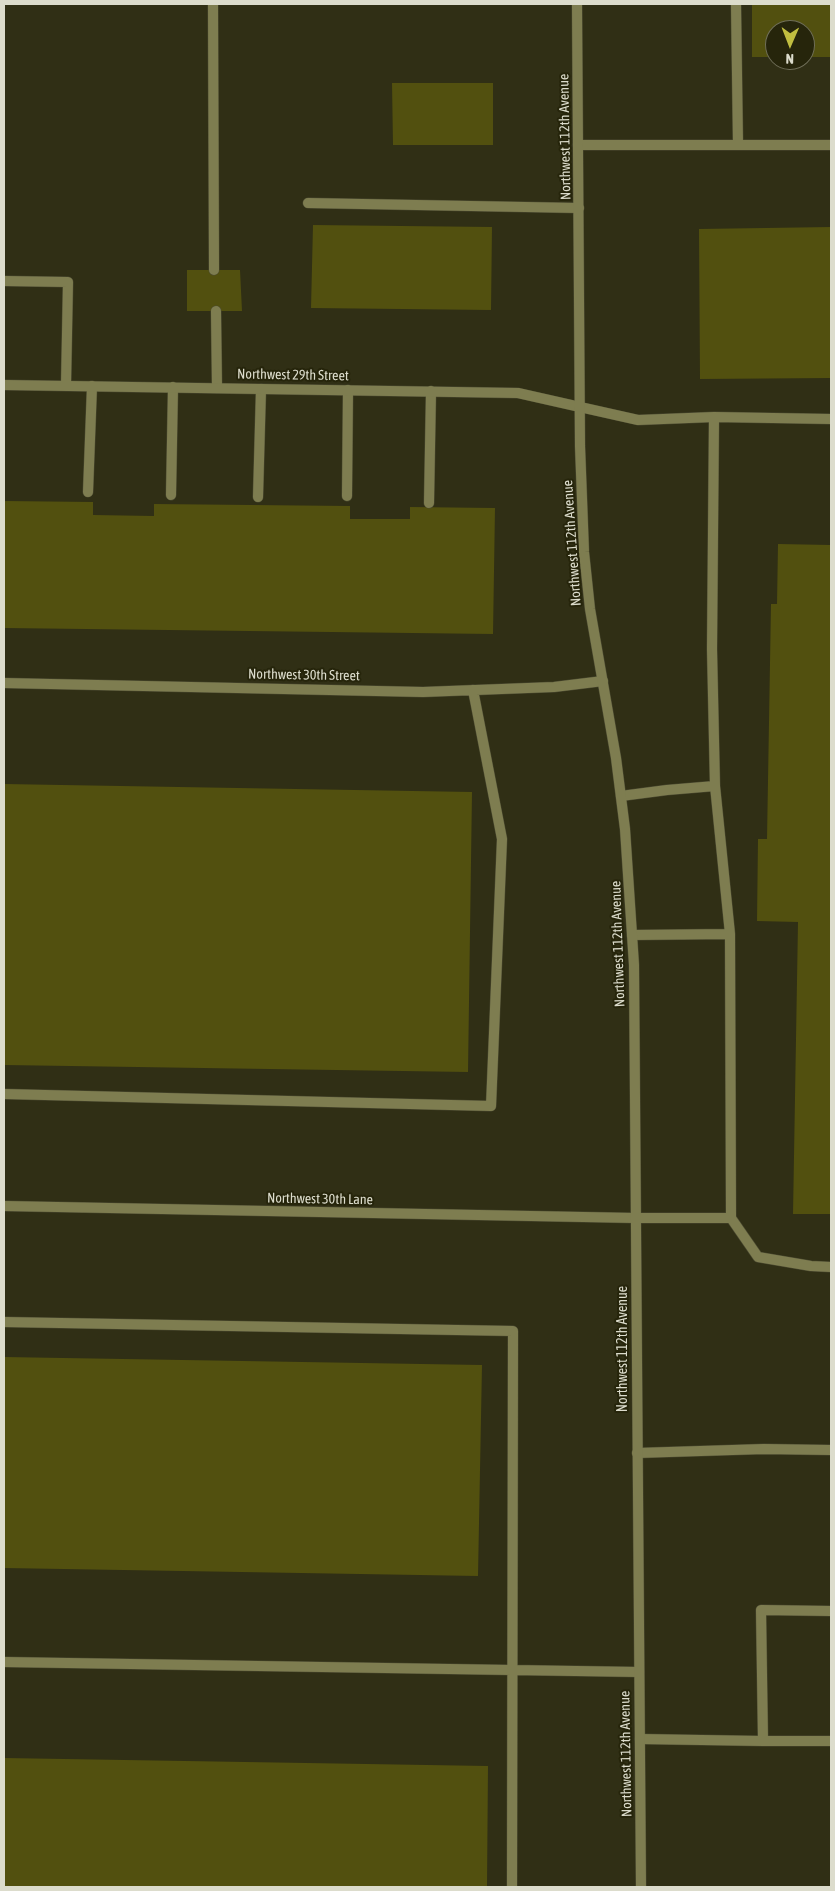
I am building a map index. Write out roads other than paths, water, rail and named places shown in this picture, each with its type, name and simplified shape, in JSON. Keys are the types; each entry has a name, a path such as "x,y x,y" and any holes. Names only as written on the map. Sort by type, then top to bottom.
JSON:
{"street":[{"path":"213,4 214,270"},
{"name":"Northwest 112th Avenue","path":"577,4 580,407 584,552 590,609 621,796 627,847 632,934 641,1887"},
{"path":"736,4 738,144"},
{"path":"578,144 831,145"},
{"path":"308,203 579,208"},
{"path":"4,281 68,282 66,385"},
{"path":"216,311 216,388"},
{"name":"Northwest 29th Street","path":"4,384 518,392 638,420 714,417 831,419"},
{"path":"88,492 92,386"},
{"path":"171,495 173,387"},
{"path":"258,497 261,388"},
{"path":"346,496 348,390"},
{"path":"429,504 431,391"},
{"path":"714,417 712,649 715,786 730,934 731,1218 758,1257 811,1266 831,1267"},
{"name":"Northwest 30th Street","path":"4,683 423,692 554,687 603,681"},
{"path":"4,1094 491,1106 502,839 473,690"},
{"path":"621,796 715,786"},
{"path":"632,934 730,934"},
{"name":"Northwest 30th Lane","path":"4,1206 636,1218 731,1218"},
{"path":"4,1322 513,1331 512,1887"},
{"path":"637,1453 764,1449 831,1450"},
{"path":"763,1741 761,1610 831,1611"},
{"path":"4,1662 639,1672"},
{"path":"640,1739 831,1741"}]}
